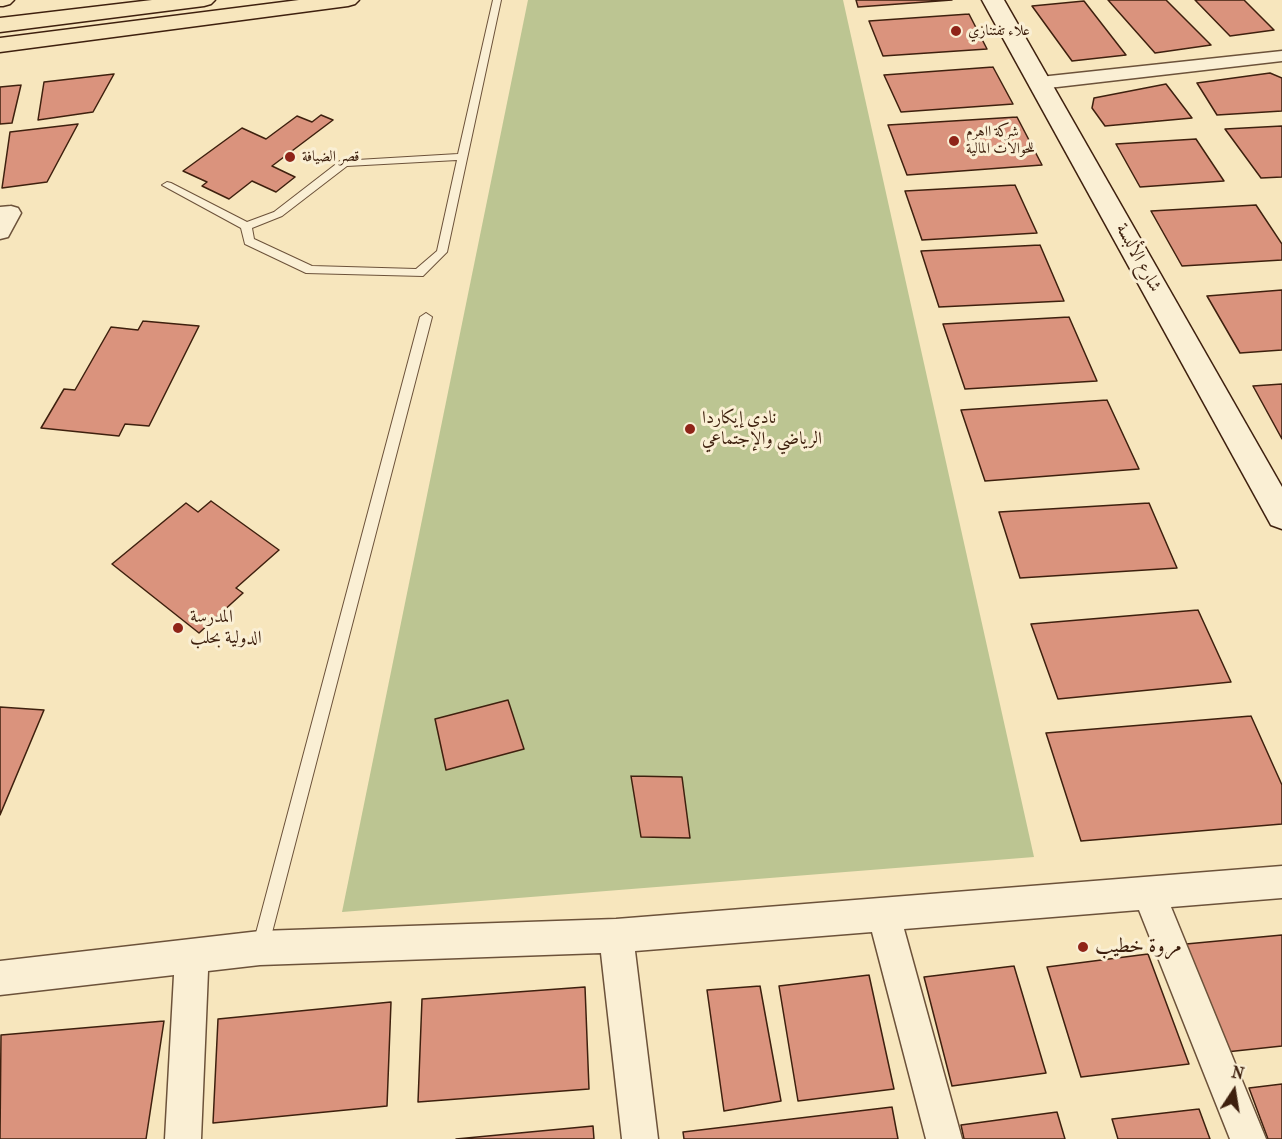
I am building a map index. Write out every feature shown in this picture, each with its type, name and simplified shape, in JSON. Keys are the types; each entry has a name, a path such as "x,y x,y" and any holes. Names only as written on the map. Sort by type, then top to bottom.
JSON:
{"main road":[{"path":"0,10 85,0"},
{"path":"0,25 204,0"},
{"path":"0,45 348,0"},
{"name":"شارع الألبسة","path":"993,0 1282,516"}],"street":[{"path":"1040,83 1282,56"},
{"path":"0,214 11,213 0,232"},
{"path":"0,978 260,948 616,936 1282,882"},
{"path":"1149,893 1248,1139"},
{"path":"884,916 944,1139"},
{"path":"616,936 639,1139"},
{"path":"183,1139 192,955"}],"lane":[{"path":"246,226 249,240 310,270 419,273 442,252 496,0"},
{"path":"167,184 246,226 278,214 344,163 463,157"},
{"path":"260,948 426,317"}],"green space":[{"name":"نادي إيكاردا الرياضي والإجتماعي","path":"528,0 843,0 1034,857 342,912"}],"building":[{"path":"856,0 952,0 858,7"},
{"path":"1108,0 1166,0 1211,45 1155,53"},
{"path":"1195,0 1244,0 1274,30 1230,36"},
{"path":"1084,1 1126,55 1072,61 1032,6"},
{"path":"969,14 987,49 883,56 869,21"},
{"path":"993,67 1013,104 901,112 884,75"},
{"path":"1270,73 1282,78 1282,111 1217,115 1197,83"},
{"path":"114,74 93,112 38,120 44,82"},
{"path":"1166,84 1192,118 1105,126 1092,108 1094,98"},
{"path":"21,85 12,123 0,124 0,87"},
{"name":"قصر الضيافة","path":"321,115 333,120 272,166 295,177 276,192 252,181 229,199 202,186 207,182 183,171 242,128 266,139 297,116 312,122"},
{"path":"1017,117 1042,165 907,175 888,125"},
{"path":"78,124 47,182 2,188 10,132"},
{"path":"1282,126 1282,177 1261,178 1225,129"},
{"path":"1196,139 1224,181 1140,187 1116,144"},
{"path":"1015,185 1037,233 922,240 905,191"},
{"path":"1256,205 1282,244 1282,260 1182,266 1151,211"},
{"path":"1040,245 1064,301 939,307 921,251"},
{"path":"1282,290 1282,350 1240,353 1207,296"},
{"path":"1069,317 1097,381 965,389 943,324"},
{"path":"143,321 199,326 149,426 125,424 119,436 41,428 64,389 75,390 111,327 138,330"},
{"path":"1282,384 1282,439 1253,386"},
{"path":"1107,400 1139,469 985,481 961,410"},
{"path":"211,501 279,550 236,588 243,593 199,633 112,564 186,503 198,512"},
{"path":"1149,503 1177,568 1020,578 999,512"},
{"path":"1198,610 1231,682 1058,699 1031,624"},
{"path":"508,700 524,749 446,770 435,719"},
{"path":"0,707 44,710 0,815"},
{"path":"1251,716 1282,785 1282,824 1081,841 1046,733"},
{"path":"631,776 682,777 690,838 641,837"},
{"path":"1282,935 1282,1046 1226,1052 1186,944"},
{"path":"1148,954 1189,1064 1081,1077 1047,967"},
{"path":"1014,966 1046,1073 952,1086 924,977"},
{"path":"869,975 894,1089 798,1101 779,986"},
{"path":"760,986 781,1101 724,1111 707,990"},
{"path":"585,987 589,1089 418,1102 422,999"},
{"path":"391,1002 387,1106 213,1123 218,1019"},
{"path":"164,1021 146,1139 0,1139 1,1035"},
{"path":"1282,1084 1282,1139 1268,1139 1249,1088"},
{"path":"892,1107 898,1139 684,1139 683,1132"},
{"path":"1199,1109 1210,1139 1118,1139 1112,1119"},
{"path":"1057,1112 1065,1139 964,1139 961,1125"},
{"path":"593,1126 594,1139 456,1139"}],"place":[{"name":"علاء تفتنازي","path":"956,31"},
{"name":"شركة ااهرم للحوالات المالية","path":"954,141"},
{"name":"قصر الضيافة","path":"290,157"},
{"name":"نادي إيكاردا الرياضي والإجتماعي","path":"690,429"},
{"name":"المدرسة الدولية بحلب","path":"178,628"},
{"name":"مروة خطيب","path":"1083,947"}]}
